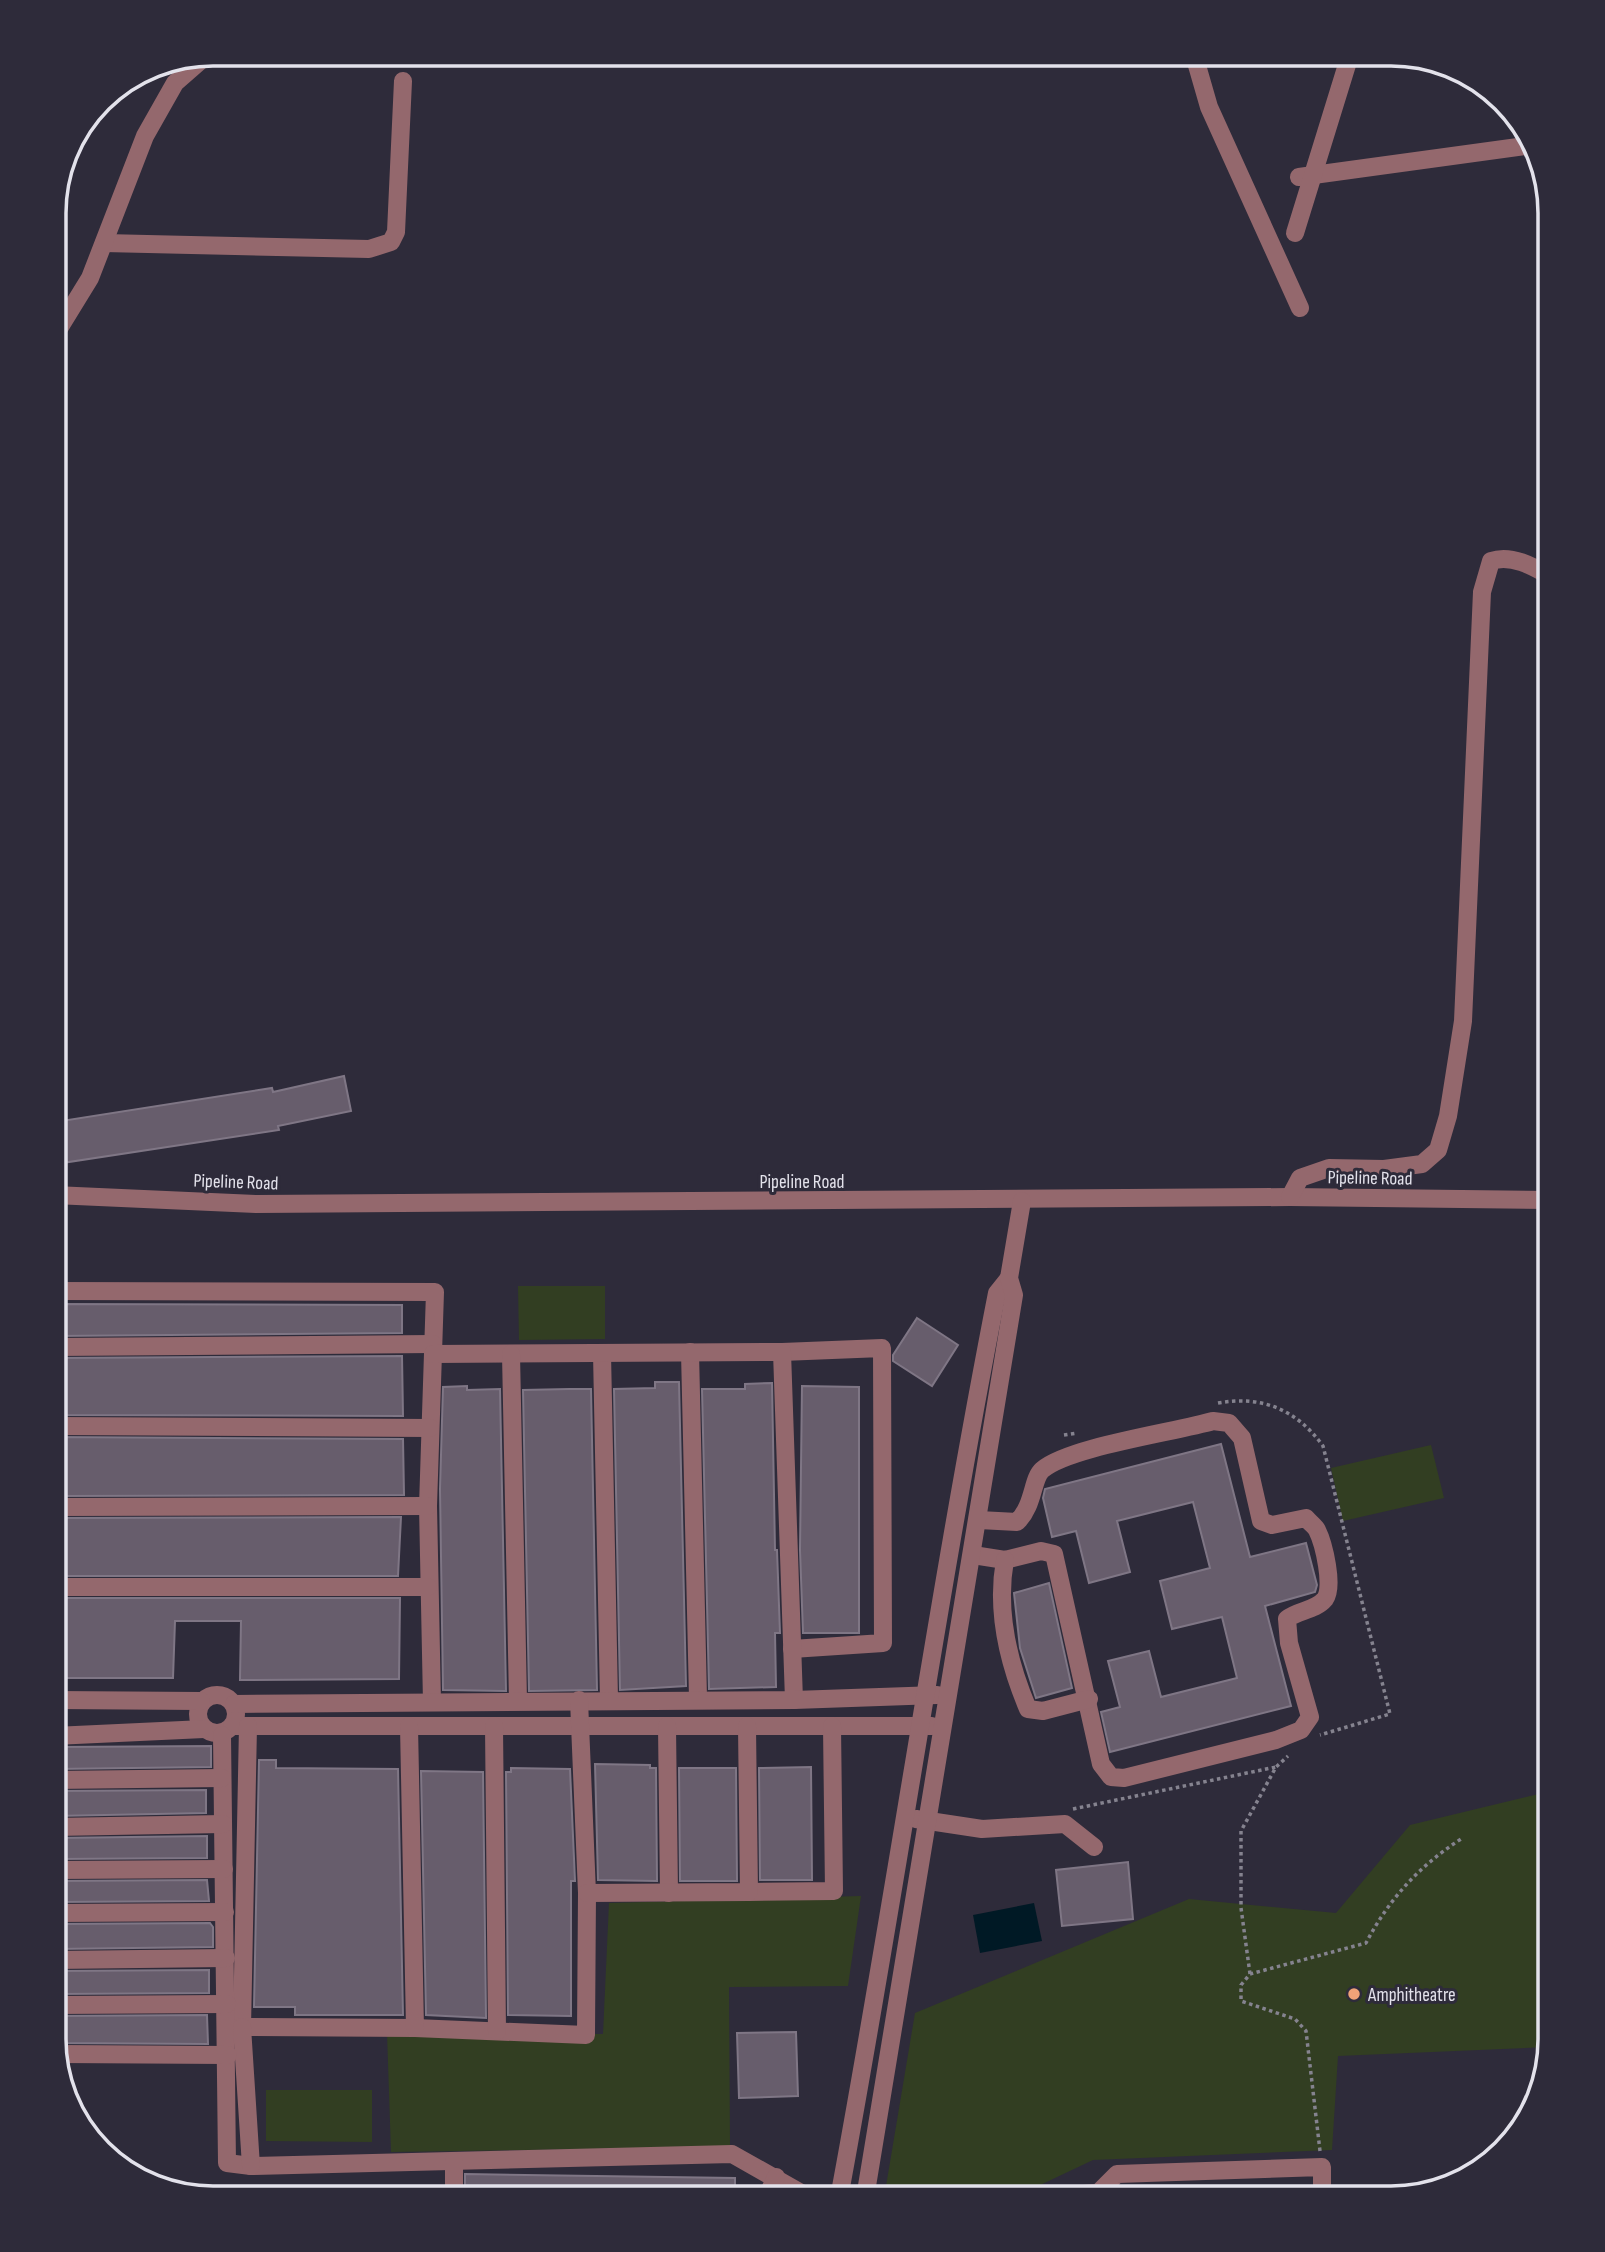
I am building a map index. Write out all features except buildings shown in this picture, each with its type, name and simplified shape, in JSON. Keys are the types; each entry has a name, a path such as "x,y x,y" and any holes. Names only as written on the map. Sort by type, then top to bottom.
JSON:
{"street":[{"path":"1197,67 1209,107 1300,308"},
{"path":"1295,233 1306,176 1346,67"},
{"path":"67,316 90,278 145,136 175,83 192,68"},
{"path":"104,243 369,249 391,242 396,232 403,80"},
{"path":"1306,176 1522,146"},
{"path":"1290,1197 1300,1178 1329,1168 1384,1169 1422,1164 1438,1150 1448,1116 1463,1021 1482,592 1490,561 1501,558 1538,569"},
{"name":"Pipeline Road","path":"66,1196 256,1204 1022,1201 1290,1197 1538,1200"},
{"path":"867,2186 992,1441 1014,1295 1009,1278 1022,1201"},
{"path":"841,2186 906,1817 968,1438 996,1293 1009,1278"},
{"path":"66,1291 435,1292 428,1506 432,1702"},
{"path":"66,1347 433,1349 511,1354 782,1352 882,1348 883,1643 792,1649"},
{"path":"690,1352 698,1698"},
{"path":"782,1352 794,1700"},
{"path":"602,1353 609,1699"},
{"path":"511,1354 518,1701"},
{"path":"973,1555 1005,1560 1041,1551 1054,1554 1089,1699 1101,1764 1111,1777 1124,1779 1301,1730 1310,1717 1289,1643 1287,1619 1296,1611 1316,1607 1326,1598 1330,1582 1317,1529 1306,1518 1272,1525 1261,1521 1242,1438 1229,1423 1213,1421 1098,1448 1052,1462 1039,1472 1027,1513 1017,1522 979,1520"},
{"path":"66,1426 430,1428"},
{"path":"968,1438 992,1441"},
{"path":"66,1507 428,1506"},
{"path":"1005,1560 1000,1587 1001,1612 1020,1689 1028,1709 1043,1711 1089,1699"},
{"path":"66,1587 428,1587"},
{"path":"226,1729 197,1716 201,1701 207,1696 222,1695 234,1704 698,1698 794,1700 949,1696"},
{"path":"66,1700 201,1701"},
{"path":"242,2027 415,2028 586,2035 587,1894 579,1700"},
{"path":"234,1704 236,1712 226,1729 222,1778 228,2055 227,2164 251,2166 732,2154 790,2185"},
{"path":"66,1736 409,1726 943,1727"},
{"path":"409,1726 415,2028"},
{"path":"494,1726 497,2031"},
{"path":"667,1726 669,1893"},
{"path":"747,1726 749,1892"},
{"path":"587,1894 834,1891 832,1726"},
{"path":"226,1729 251,2166"},
{"path":"66,1780 222,1778"},
{"path":"906,1817 960,1828 1006,1830 1065,1824 1094,1847"},
{"path":"66,1826 223,1824"},
{"path":"66,1870 224,1869"},
{"path":"66,1913 225,1912"},
{"path":"66,1960 226,1958"},
{"path":"66,2005 227,2004"},
{"path":"68,2054 228,2055"},
{"path":"454,2161 454,2185"},
{"path":"1105,2186 1117,2174 1322,2167 1322,2186"},
{"path":"772,2185 776,2177"}],"path":[{"path":"1065,1824 1066,1810 1276,1767 1241,1831 1241,1908 1250,1974"},
{"path":"1322,2167 1306,2031 1295,2019 1241,2001 1241,1985 1250,1974 1366,1943 1384,1910 1410,1879 1461,1839"}],"green space":[{"path":"518,1286 605,1286 605,1339 519,1340"},
{"path":"1431,1445 1444,1498 1343,1521 1331,1468"},
{"path":"1538,1794 1538,2047 1338,2056 1332,2150 1093,2160 1039,2186 886,2186 915,2013 1189,1899 1336,1913 1410,1825"},
{"path":"861,1896 848,1986 729,1987 730,2147 391,2152 387,2033 603,2034 609,1903"},
{"path":"266,2090 372,2090 372,2142 266,2141"}],"water":[{"path":"1034,1903 1042,1941 980,1953 973,1915"}],"place":[{"name":"Amphitheatre","path":"1354,1994"}]}
